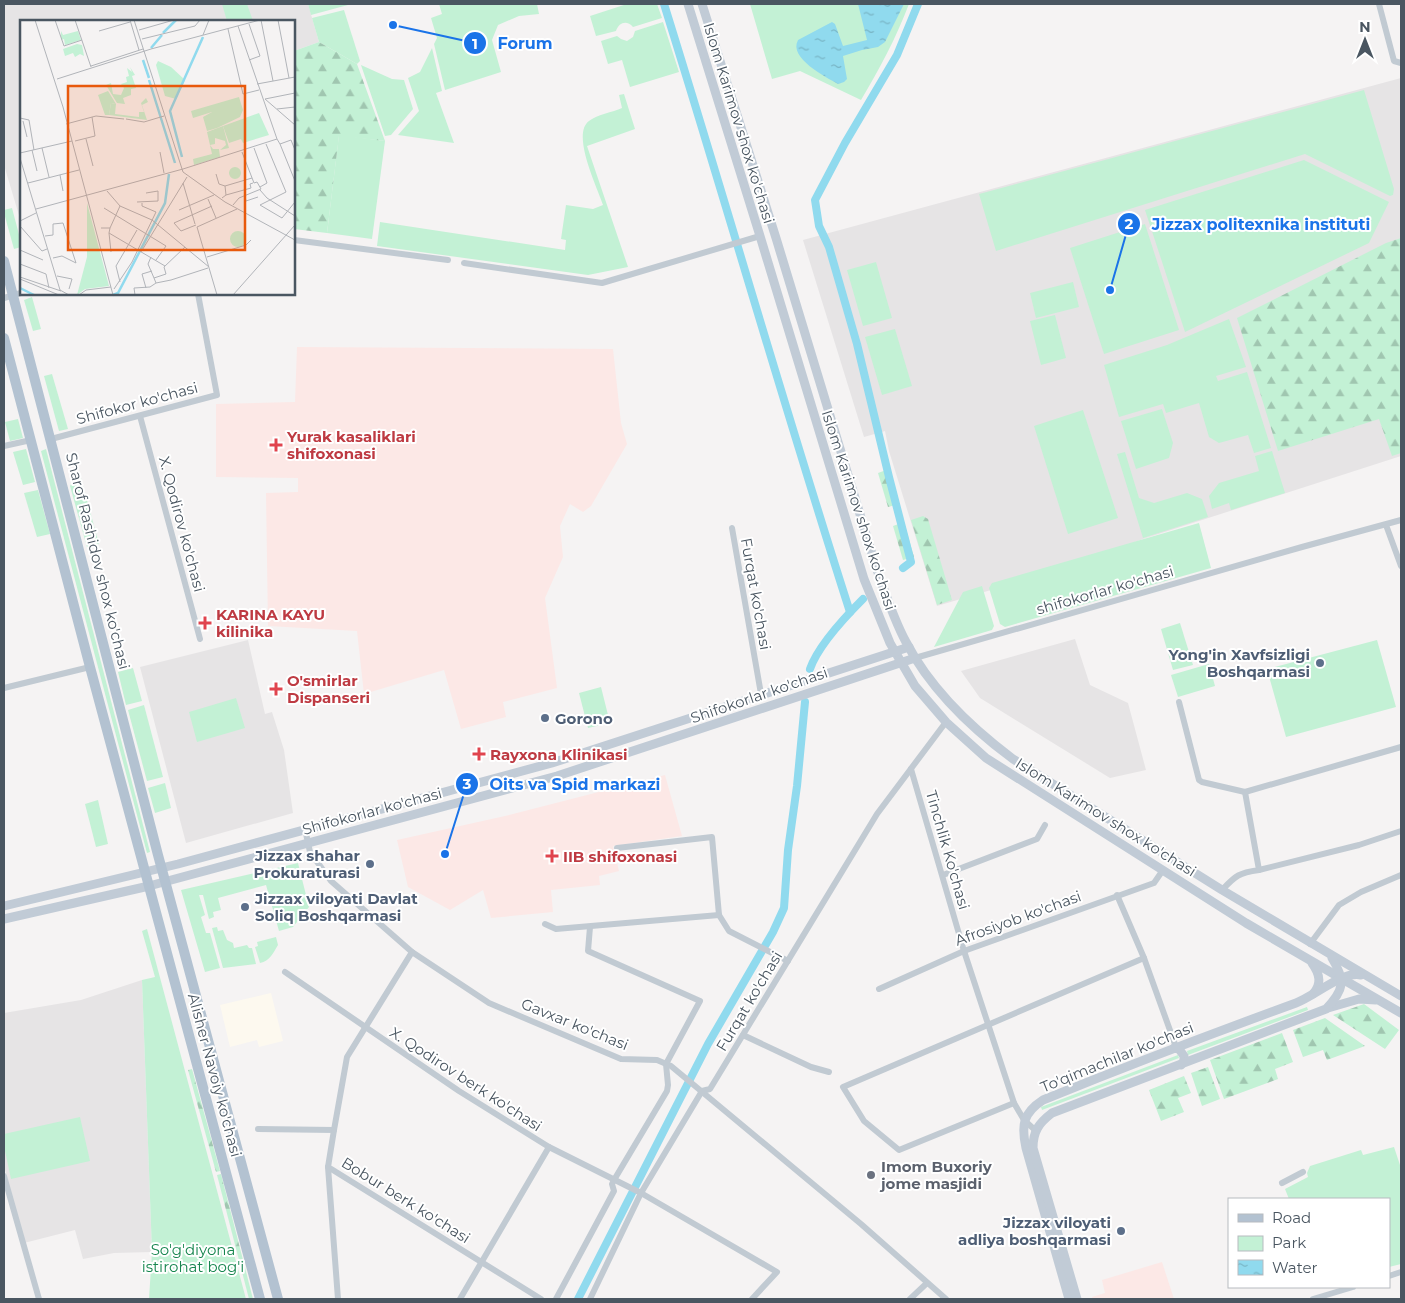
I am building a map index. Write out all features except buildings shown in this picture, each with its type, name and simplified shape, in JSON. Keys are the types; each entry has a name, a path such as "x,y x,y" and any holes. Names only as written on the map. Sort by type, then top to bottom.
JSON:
{"main road":[{"name":"Islom Karimov shox ko'chasi","path":"688,4 859,564 882,625 900,662 915,686 946,722 986,758 1311,961 1401,1013"},
{"name":"Islom Karimov shox ko'chasi","path":"702,4 776,238 876,567 896,620 916,658 957,712 986,739 1014,759 1310,944 1401,996"},
{"name":"Sharof Rashidov shox ko'chasi","path":"4,261 162,868"},
{"path":"4,338 90,667"},
{"path":"17,388 20,379 25,376 32,379 37,388"},
{"name":"Shifokorlar ko'chasi","path":"4,906 162,868 552,763 909,647"},
{"name":"Shifokorlar ko'chasi","path":"4,919 149,886 557,776 916,658"},
{"name":"Alisher Navoiy ko'chasi","path":"90,667 260,1299"},
{"name":"Alisher Navoiy ko'chasi","path":"162,868 278,1299"},
{"path":"1326,1009 1340,992 1341,978 1330,955"},
{"path":"1309,998 1316,990 1319,977 1311,961"},
{"name":"To'qimachilar ko'chasi","path":"1024,1120 1033,1106 1043,1100 1309,998 1341,978 1354,974 1366,976"},
{"name":"To'qimachilar ko'chasi","path":"1035,1130 1052,1113 1326,1009 1359,999 1382,1001"},
{"path":"1175,1048 1178,1048 1184,1056 1184,1061 1181,1065"},
{"path":"1024,1120 1023,1136 1026,1148 1070,1299"},
{"path":"1035,1130 1033,1148 1077,1299"}],"street":[{"path":"1379,4 1394,61 1401,63"},
{"path":"464,263 602,282 760,236"},
{"path":"295,240 448,260"},
{"name":"Shifokor ko'chasi","path":"51,439 217,395 198,295"},
{"name":"X. Qodirov ko'chasi","path":"140,416 200,639"},
{"path":"4,446 31,440"},
{"name":"shifokorlar ko'chasi","path":"916,658 1401,520"},
{"path":"1386,525 1401,566"},
{"name":"Furqat ko'chasi","path":"732,528 762,694"},
{"path":"4,688 90,667"},
{"path":"1179,702 1199,780 1245,792 1401,747"},
{"name":"Furqat ko'chasi","path":"590,1299 642,1193 702,1091 710,1089 877,814 946,722"},
{"name":"Tinchlik Ko'chasi","path":"911,769 964,951 1014,1103 1024,1120 1035,1130"},
{"path":"1245,792 1259,870"},
{"path":"943,875 1037,840 1044,825"},
{"name":"Gavxar ko'chasi","path":"305,829 310,852 332,881 412,952 489,1003 621,1058 657,1060 666,1064 702,1091 861,1224 946,1299"},
{"path":"1222,890 1235,876 1243,872 1259,870 1359,846 1401,831"},
{"path":"617,848 712,837 720,915 729,931 788,961"},
{"name":"Afrosiyob ko'chasi","path":"879,989 964,951 1154,882 1163,870"},
{"path":"1310,944 1339,906 1361,892 1401,875"},
{"path":"1117,895 1144,958 1175,1048"},
{"path":"545,924 556,929 720,915"},
{"path":"556,1299 614,1191 612,1184 614,1180 666,1091 668,1084 666,1064 700,1001 588,951 590,927"},
{"name":"Bobur berk ko'chasi","path":"412,952 347,1057 328,1167 541,1299"},
{"path":"1014,1103 898,1150 864,1122 843,1087 988,1023 1144,958"},
{"name":"X. Qodirov berk ko'chasi","path":"285,972 459,1092 549,1147 642,1193 777,1272 752,1299"},
{"path":"743,1035 811,1066 829,1072"},
{"path":"258,1129 334,1130"},
{"path":"460,1299 549,1147"},
{"path":"328,1167 338,1299"},
{"path":"1282,1183 1303,1172"},
{"path":"4,1176 39,1299"},
{"path":"910,1299 927,1283"},
{"path":"1313,1299 1350,1288"}],"shaded area":[{"path":"4,4 308,4 319,42 295,51 295,20 20,20 20,219 4,165"},
{"path":"1401,78 1401,456 1143,539 1055,571 937,606 889,451 885,431 864,437 803,240"},
{"path":"297,347 613,349 621,423 627,444 591,506 583,512 570,504 560,526 563,557 545,598 557,688 503,702 506,717 461,729 444,670 364,694 357,631 268,626 266,493 298,492 298,478 216,477 216,404 295,402"},
{"path":"1075,639 1090,685 1128,703 1146,770 1110,778 980,698 961,671"},
{"path":"248,640 265,714 272,712 284,750 293,813 186,843 140,667"},
{"name":"IIB shifoxonasi","path":"665,775 682,836 613,846 619,871 599,876 600,885 551,890 553,912 491,918 483,890 450,910 408,887 397,840 505,816"},
{"path":"142,980 152,1252 114,1253 83,1259 75,1230 24,1243 4,1166 4,1013 81,1000"},
{"path":"271,993 283,1041 259,1047 257,1040 230,1047 220,1005"},
{"path":"1162,1262 1174,1299 1093,1299 1092,1297 1105,1293 1102,1280"}],"green space":[{"path":"222,4 247,4 253,20 227,20"},
{"path":"308,4 348,4 348,5 311,15"},
{"path":"439,4 537,4 539,14 519,16 498,25 492,40 501,72 445,90 434,44 437,38 431,18 442,14"},
{"path":"627,4 657,4 662,18 633,27 628,23 623,23 616,31 596,36 590,16"},
{"path":"750,4 909,4 887,53 861,100 800,71 772,79"},
{"path":"344,10 360,61 357,64 319,42 312,18"},
{"path":"663,22 679,72 630,87 622,60 608,64 601,41 617,36 627,41 633,37 635,31"},
{"path":"319,42 357,64 385,141 339,136 327,233 295,229 295,51"},
{"path":"432,48 442,91 436,93 454,143 398,135 419,111 408,78 420,72"},
{"path":"361,65 392,79 404,80 413,109 391,135 385,136"},
{"path":"1364,90 1394,189 1393,195 1390,196 1305,154 996,251 979,194"},
{"path":"624,94 635,129 587,146 628,267 588,275 377,246 380,222 565,250 566,240 561,239 566,205 593,209 603,205 584,149 584,128 592,119 622,108 619,95"},
{"path":"339,135 385,141 372,239 327,233"},
{"path":"1304,160 1389,202 1369,243 1185,332 1145,210"},
{"path":"12,208 20,238 20,247 14,249 4,210"},
{"path":"1145,224 1179,330 1104,354 1070,248"},
{"path":"1401,238 1401,453 1392,456 1379,419 1278,451 1237,318 1386,243"},
{"path":"876,262 892,318 863,326 847,270"},
{"path":"1073,282 1079,307 1036,318 1030,293"},
{"path":"32,297 41,329 33,331 24,300"},
{"path":"1055,315 1066,358 1041,365 1030,321"},
{"path":"1229,319 1246,367 1216,376 1218,381 1247,372 1271,448 1254,453 1248,435 1219,443 1209,437 1199,403 1166,413 1163,404 1119,417 1104,365 1167,345"},
{"path":"895,329 912,386 882,395 865,337"},
{"path":"52,374 68,429 59,431 44,376"},
{"path":"1162,409 1173,443 1169,458 1136,469 1121,421"},
{"path":"1083,410 1118,518 1068,534 1034,426"},
{"path":"18,419 23,438 10,441 5,422"},
{"path":"26,449 35,482 23,485 13,452"},
{"path":"46,449 150,852 147,853 41,451"},
{"path":"1272,451 1285,493 1231,510 1229,503 1212,509 1209,496 1219,483 1259,471 1255,456"},
{"path":"1125,452 1139,498 1154,503 1187,493 1202,499 1208,517 1143,538 1117,454"},
{"path":"889,469 899,504 888,507 878,473"},
{"path":"79,471 99,544 87,547 70,486"},
{"path":"38,490 50,534 37,537 24,493"},
{"path":"923,516 928,519 952,600 937,605 911,520"},
{"path":"904,522 914,557 903,560 893,526"},
{"path":"1199,523 1211,568 1005,627 1000,624 989,588 992,583"},
{"path":"982,586 994,626 992,630 934,647 963,592"},
{"path":"1180,623 1193,665 1173,670 1161,629"},
{"path":"1377,640 1396,707 1286,737 1267,669"},
{"path":"1209,664 1215,686 1178,697 1171,675"},
{"path":"133,668 142,701 126,705 118,672"},
{"path":"601,687 610,723 588,728 579,693"},
{"path":"236,698 245,728 197,742 189,712"},
{"path":"144,705 163,777 147,781 128,710"},
{"path":"165,783 171,808 155,813 148,788"},
{"path":"98,800 108,844 96,847 85,804"},
{"path":"298,863 309,907 293,927 279,931 266,885 218,898 221,910 213,912 214,917 209,919 203,895 199,895 205,915 201,917 206,933 210,933 220,968 205,972 181,890"},
{"path":"217,927 218,931 223,930 227,940 233,943 234,948 247,945 249,948 252,948 256,964 223,968 212,928"},
{"name":"So'g'diyona istirohat bog'i","path":"147,929 246,1299 149,1299 152,1252 142,980 155,977 142,931"},
{"path":"276,937 278,945 269,959 260,963 255,947 258,946 257,942"},
{"path":"1364,1004 1399,1030 1385,1049 1333,1015"},
{"path":"1307,1007 1308,1010 1188,1055 1187,1051"},
{"path":"1325,1018 1365,1046 1327,1060 1323,1050 1303,1057 1293,1030"},
{"path":"1282,1033 1293,1062 1275,1069 1278,1079 1224,1099 1210,1060"},
{"path":"1178,1055 1179,1058 1042,1110 1041,1107"},
{"path":"1208,1067 1220,1099 1202,1106 1191,1073"},
{"path":"192,1069 220,1171 216,1172 188,1070"},
{"path":"1184,1076 1191,1093 1178,1098 1184,1112 1161,1121 1149,1090"},
{"path":"80,1117 90,1161 11,1179 4,1146 4,1134"},
{"path":"1394,1147 1401,1168 1401,1264 1390,1267 1390,1198 1289,1198 1285,1189 1308,1177 1307,1173 1310,1166 1361,1150 1363,1155"},
{"path":"221,1174 253,1299 249,1299 217,1175"}],"water":[{"path":"858,4 904,4 885,42 878,47 843,56 847,79 838,84 817,72 803,60 796,47 798,40 832,22 835,24 843,46 867,40"}],"waterway":[{"path":"664,4 850,612"},
{"path":"903,568 911,562 857,344 829,247 819,226 815,200 845,143 897,55 918,4"},
{"path":"810,669 826,641 863,599"},
{"path":"578,1299 708,1044 773,932 784,908 788,850 797,786 805,702"}],"place":[{"name":"Forum","path":"393,25"},
{"name":"Jizzax politexnika instituti","path":"1110,290"},
{"name":"Yurak kasaliklari shifoxonasi","path":"276,445"},
{"name":"KARINA KAYU kilinika","path":"205,623"},
{"name":"Yong'in Xavfsizligi Boshqarmasi","path":"1320,663"},
{"name":"O'smirlar Dispanseri","path":"276,689"},
{"name":"Gorono","path":"545,718"},
{"name":"Rayxona Klinikasi","path":"479,754"},
{"name":"Oits va Spid markazi","path":"445,854"},
{"name":"IIB shifoxonasi","path":"552,856"},
{"name":"Jizzax shahar Prokuraturasi","path":"370,864"},
{"name":"Jizzax viloyati Davlat Soliq Boshqarmasi","path":"245,907"},
{"name":"Imom Buxoriy jome masjidi","path":"871,1175"},
{"name":"Jizzax viloyati adliya boshqarmasi","path":"1121,1231"}]}
